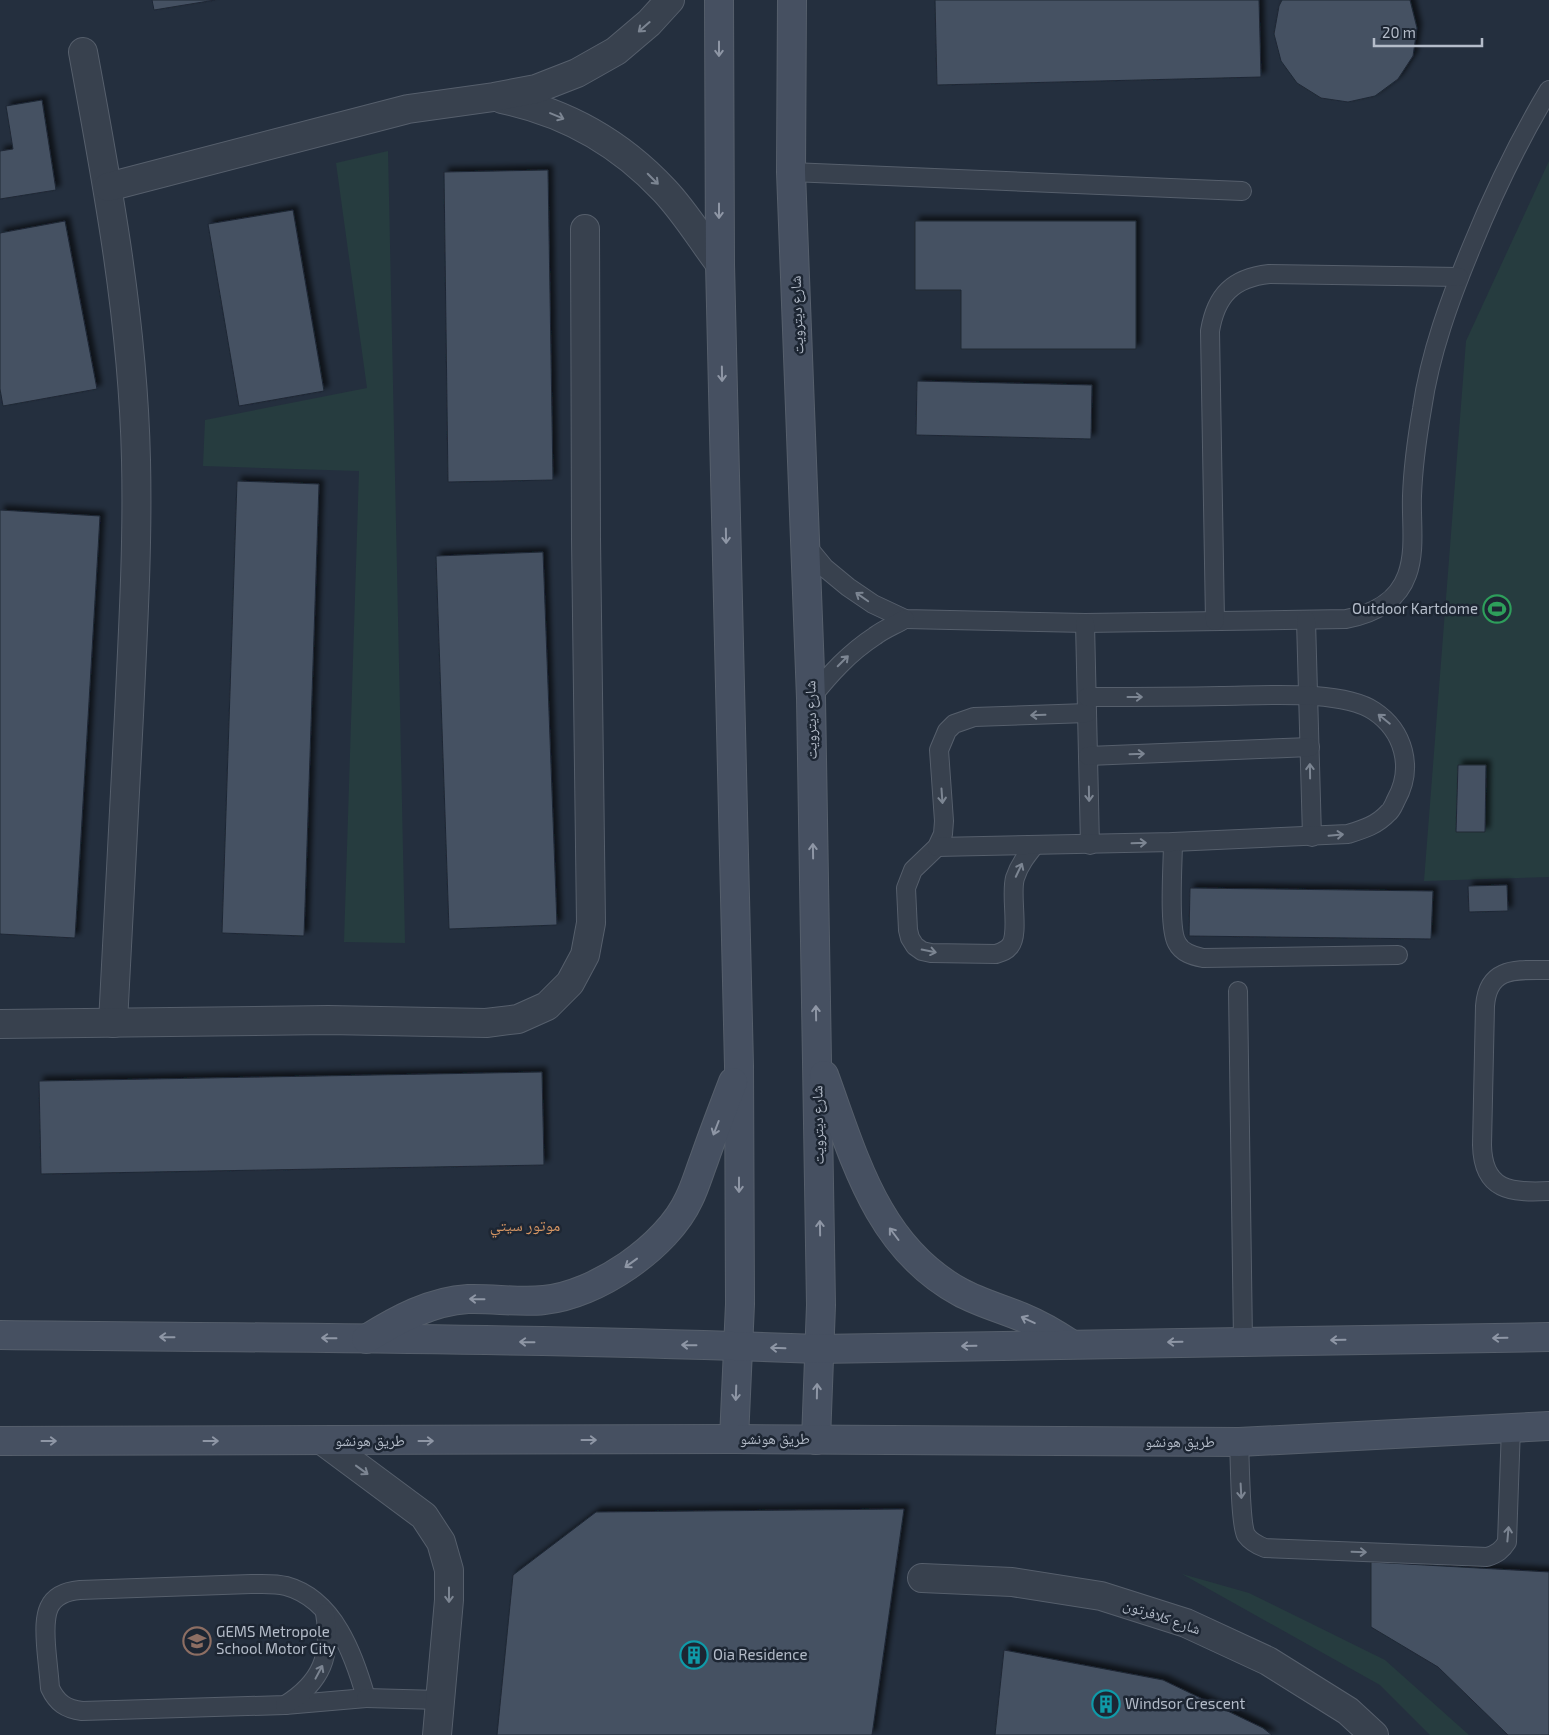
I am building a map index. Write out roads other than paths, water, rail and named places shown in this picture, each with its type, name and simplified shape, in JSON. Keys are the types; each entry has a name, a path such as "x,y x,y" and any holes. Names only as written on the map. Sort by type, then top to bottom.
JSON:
{"street":[{"path":"108,187 399,111 536,89 577,73 616,51 650,23 670,0"},
{"path":"718,0 720,264 739,1066 740,1304 734,1439"},
{"name":"شارع ديترويت","path":"792,0 791,172 811,698 817,1056 821,1305 816,1440"},
{"path":"83,52 108,187 123,287 131,369 136,460 133,635 113,1023"},
{"path":"494,97 526,104 557,115 616,147 642,168 665,191 720,264"},
{"path":"0,1024 328,1020 486,1023 518,1019 547,1006 570,983 585,955 591,923 586,539 585,229"},
{"path":"817,1056 862,1176 876,1206 893,1233 915,1258 937,1277 961,1293 1025,1318 1071,1344"},
{"path":"366,1339 393,1323 429,1307 467,1299 545,1300 580,1291 614,1276 636,1259 668,1229 688,1200 739,1066"},
{"path":"0,1335 366,1339 818,1349 1549,1337"},
{"name":"طريق هونشو","path":"0,1441 734,1439 1239,1442 1549,1426"},
{"path":"323,1441 424,1516 440,1542 449,1570 449,1600 437,1735"},
{"name":"شارع كلافرتون","path":"922,1578 1012,1582 1101,1596 1186,1623 1268,1661 1348,1711 1374,1735"}],"lane":[{"path":"806,545 825,568 848,587 873,604 906,619 1085,623 1346,619 1365,615 1383,606 1396,593 1407,576 1412,557 1412,494 1416,450 1422,406 1444,319 1459,277 1492,198 1530,122 1549,90"},
{"path":"791,172 1242,191"},
{"path":"1215,621 1210,331 1212,316 1228,289 1240,281 1254,276 1269,274 1459,277"},
{"path":"811,698 829,675 850,654 876,635 906,619"},
{"path":"1306,620 1312,837"},
{"path":"1085,623 1090,845"},
{"path":"937,847 1090,845 1348,834 1371,827 1389,812 1401,791 1406,768 1402,745 1390,724 1372,710 1350,702 1309,695 1087,705 974,717 954,724 947,731 939,750 944,821 943,834 937,847 913,870 906,888 908,930 915,946 922,951 931,953 996,954 1010,947 1013,940 1013,892 1015,878 1023,861 1036,846"},
{"path":"1088,756 1310,746"},
{"path":"1173,842 1172,928 1177,944 1192,956 1203,958 1398,955"},
{"path":"1549,970 1509,971 1493,981 1488,988 1484,1006 1482,1145 1485,1167 1500,1185 1510,1190 1521,1192 1549,1192"},
{"path":"1238,991 1243,1342"},
{"path":"1239,1442 1243,1526 1246,1534 1258,1545 1265,1548 1488,1557 1496,1555 1507,1542 1511,1427"},
{"path":"366,1698 358,1669 337,1627 312,1599 299,1591 285,1586 270,1584 66,1591 55,1598 48,1609 44,1622 50,1688 54,1698 62,1705 71,1709 82,1711 284,1705 366,1698 440,1700"},
{"path":"284,1705 300,1696 312,1683 322,1667 327,1650 328,1632 325,1612"}],"place":[{"name":"Outdoor Kartdome","path":"1497,609"},
{"name":"GEMS Metropole School Motor City","path":"197,1641"},
{"name":"Oia Residence","path":"694,1655"},
{"name":"Windsor Crescent","path":"1106,1704"}],"district":[{"name":"موتور سيتي","path":"525,1225"}]}
